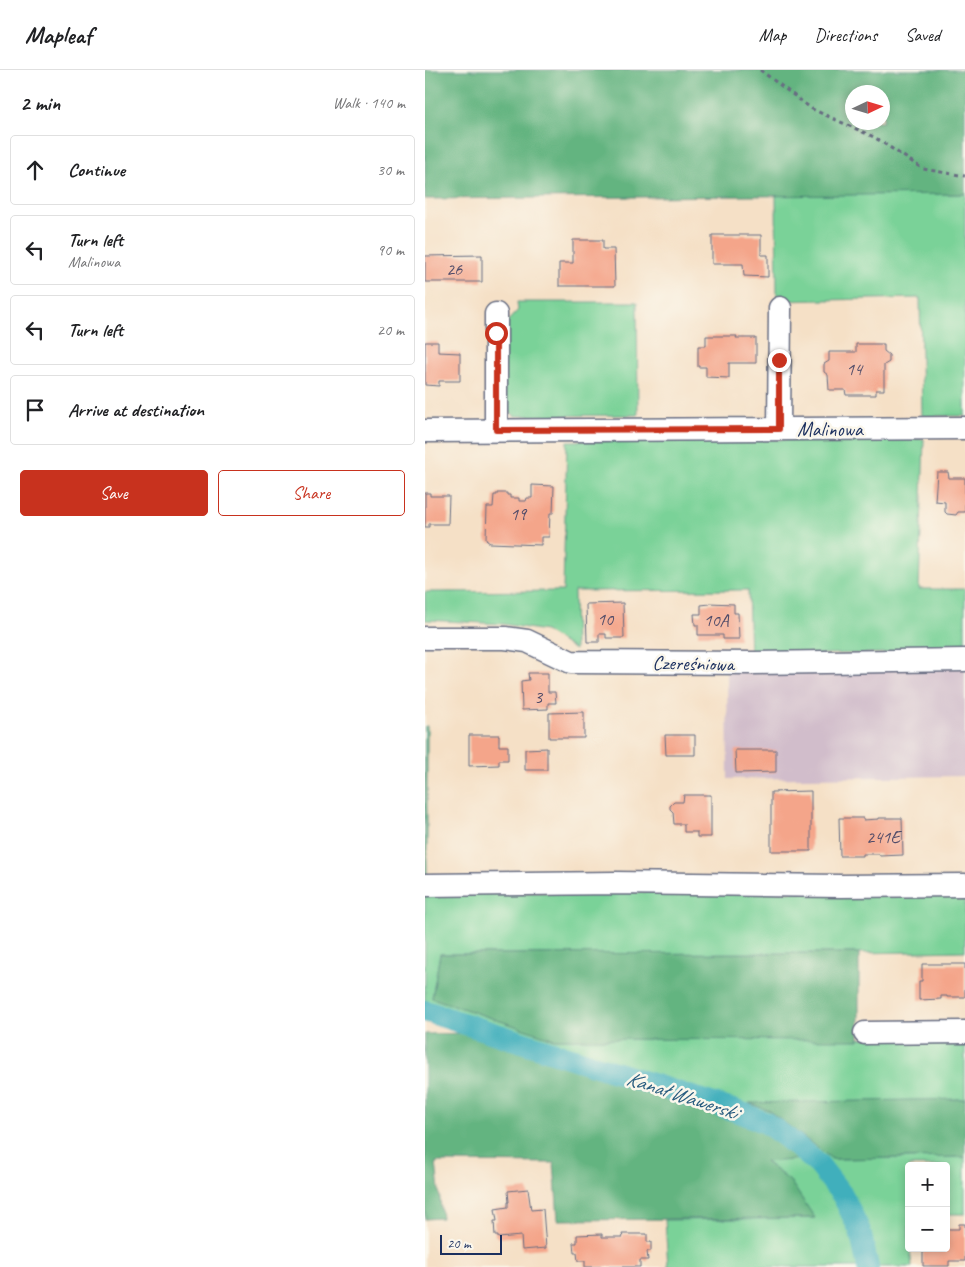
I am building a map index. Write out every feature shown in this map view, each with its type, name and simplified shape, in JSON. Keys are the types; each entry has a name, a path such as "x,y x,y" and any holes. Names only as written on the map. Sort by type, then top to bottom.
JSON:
{"street":[{"path":"779,429 780,308"},
{"path":"496,314 496,430"},
{"name":"Malinowa","path":"425,431 965,428"},
{"name":"Czereśniowa","path":"425,638 505,638 527,641 571,662 753,664 965,660"},
{"path":"425,885 615,883 840,886 965,885"},
{"path":"865,1033 965,1032"}],"path":[{"path":"760,70 812,109 874,138 923,170 965,176"}],"shaded area":[{"path":"965,668 965,776 728,779 727,669"}],"green space":[{"path":"425,70 965,70 965,194 425,199"},
{"path":"965,194 965,416 922,416 920,298 777,301 776,195"},
{"path":"517,302 637,302 638,415 515,416 504,407 505,324 518,310"},
{"path":"924,439 919,589 965,589 965,652 750,655 748,590 574,591 575,650 545,631 503,624 425,620 425,592 563,591 567,441"},
{"path":"425,726 427,726 427,876 425,876"},
{"path":"965,891 965,951 440,954 432,998 554,1039 965,1038 965,1099 750,1104 768,1110 832,1159 965,1157 965,1214 950,1214 950,1162 905,1162 905,1252 910,1252 912,1267 668,1267 665,1220 814,1218 790,1181 764,1161 804,1159 761,1126 425,1017 425,893"},
{"path":"859,953 859,1040 554,1039 432,998 440,954"},
{"path":"474,1033 761,1126 805,1159 765,1162 790,1181 815,1218 558,1220 554,1163 436,1162 442,1218 425,1219 425,1034"},
{"path":"965,1099 965,1157 832,1159 768,1110 749,1103"}],"building":[{"path":"712,235 761,235 761,255 768,255 768,277 744,276 743,264 712,264"},
{"path":"573,240 603,240 603,249 614,249 615,286 559,286 559,263 573,263"},
{"path":"482,255 482,282 425,282 425,256"},
{"path":"706,336 756,338 756,363 729,363 729,378 706,377 706,367 698,367 698,346 706,346"},
{"path":"425,342 438,342 438,352 460,353 460,381 439,381 439,386 425,385"},
{"path":"856,344 884,344 884,351 889,355 889,362 884,365 884,390 876,390 876,395 846,395 845,390 829,390 828,375 824,372 824,364 829,361 829,352 856,352"},
{"path":"937,472 948,472 949,478 965,478 965,512 958,512 956,515 947,514 945,512 945,502 935,501"},
{"path":"532,485 554,486 553,513 550,513 549,537 541,537 541,545 490,543 487,541 487,507 493,507 494,495 497,495 497,493 507,493 507,495 510,495 510,498 519,498 519,501 526,501 527,498 532,498"},
{"path":"425,493 430,493 430,496 449,496 448,524 429,524 429,527 425,527"},
{"path":"623,603 624,638 606,638 606,634 599,634 599,642 587,642 586,604"},
{"path":"709,603 734,604 734,613 738,613 739,639 723,639 723,635 698,635 698,625 695,625 694,614 701,614 701,605"},
{"path":"528,673 548,673 548,692 555,692 556,703 548,703 548,709 522,710 521,681 529,680"},
{"path":"584,712 584,738 549,738 549,713"},
{"path":"469,735 499,735 499,746 508,746 508,760 499,760 499,765 469,766"},
{"path":"665,735 695,735 695,755 666,755"},
{"path":"547,748 547,770 525,770 525,749"},
{"path":"735,750 776,750 776,772 736,773"},
{"path":"811,791 811,851 771,851 771,792"},
{"path":"684,795 711,795 711,837 697,837 697,832 684,832 684,824 674,824 673,812 670,806 674,802 683,802"},
{"path":"839,818 863,818 863,820 902,818 903,855 880,856 879,854 863,854 863,856 840,856"},
{"path":"922,964 965,964 965,997 941,996 941,999 919,1000 919,981 922,981"},
{"path":"528,1189 531,1210 543,1209 546,1248 522,1250 521,1236 498,1238 498,1236 495,1236 494,1221 497,1221 495,1209 508,1207 508,1191"},
{"path":"959,1224 965,1224 965,1261 949,1261 949,1266 923,1266 923,1252 950,1252 950,1229 959,1229"},
{"path":"602,1234 602,1237 623,1237 622,1234 647,1234 647,1242 651,1242 651,1251 647,1251 648,1260 640,1260 640,1267 585,1267 585,1261 578,1261 577,1253 574,1253 573,1243 577,1243 577,1235"}],"waterway":[{"name":"Kanał Wawerski","path":"425,1011 742,1113 766,1123 819,1165 843,1196 860,1231 868,1267"}],"route":[{"path":"496,333 496,430 779,429 779,360"}]}
